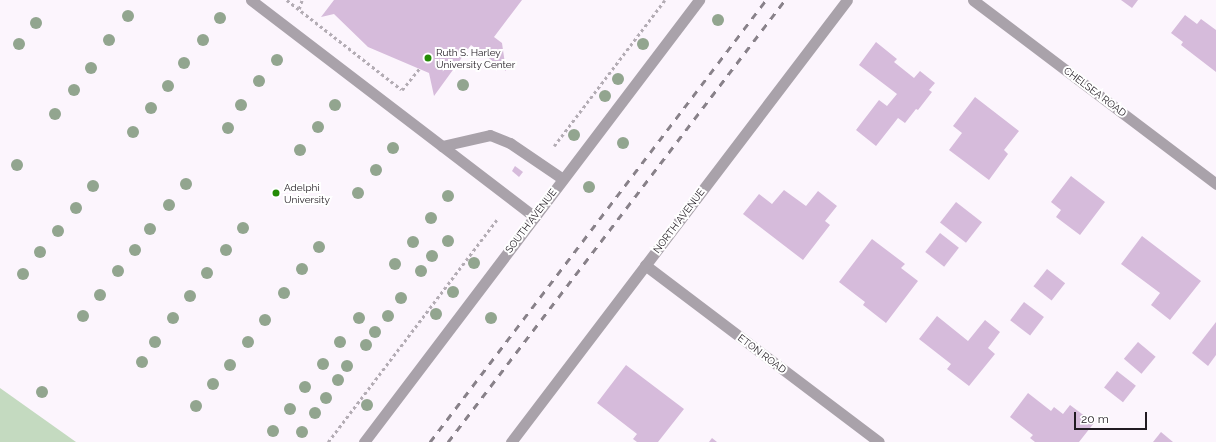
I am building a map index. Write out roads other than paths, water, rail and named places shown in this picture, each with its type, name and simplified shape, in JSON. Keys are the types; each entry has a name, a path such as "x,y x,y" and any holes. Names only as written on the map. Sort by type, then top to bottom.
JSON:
{"street":[{"path":"251,0 534,217"},
{"name":"SOUTH AVENUE","path":"364,442 699,0"},
{"name":"NORTH AVENUE","path":"511,442 847,0"},
{"name":"CHELSEA ROAD","path":"973,0 1216,184"},
{"path":"442,146 490,135 510,143 564,179"},
{"name":"ETON ROAD","path":"645,265 879,442"}],"railway":[{"path":"430,442 766,0"},
{"path":"448,442 785,0"}],"place":[{"name":"Ruth S. Harley University Center","path":"428,58"},
{"name":"Adelphi University","path":"276,193"}]}
